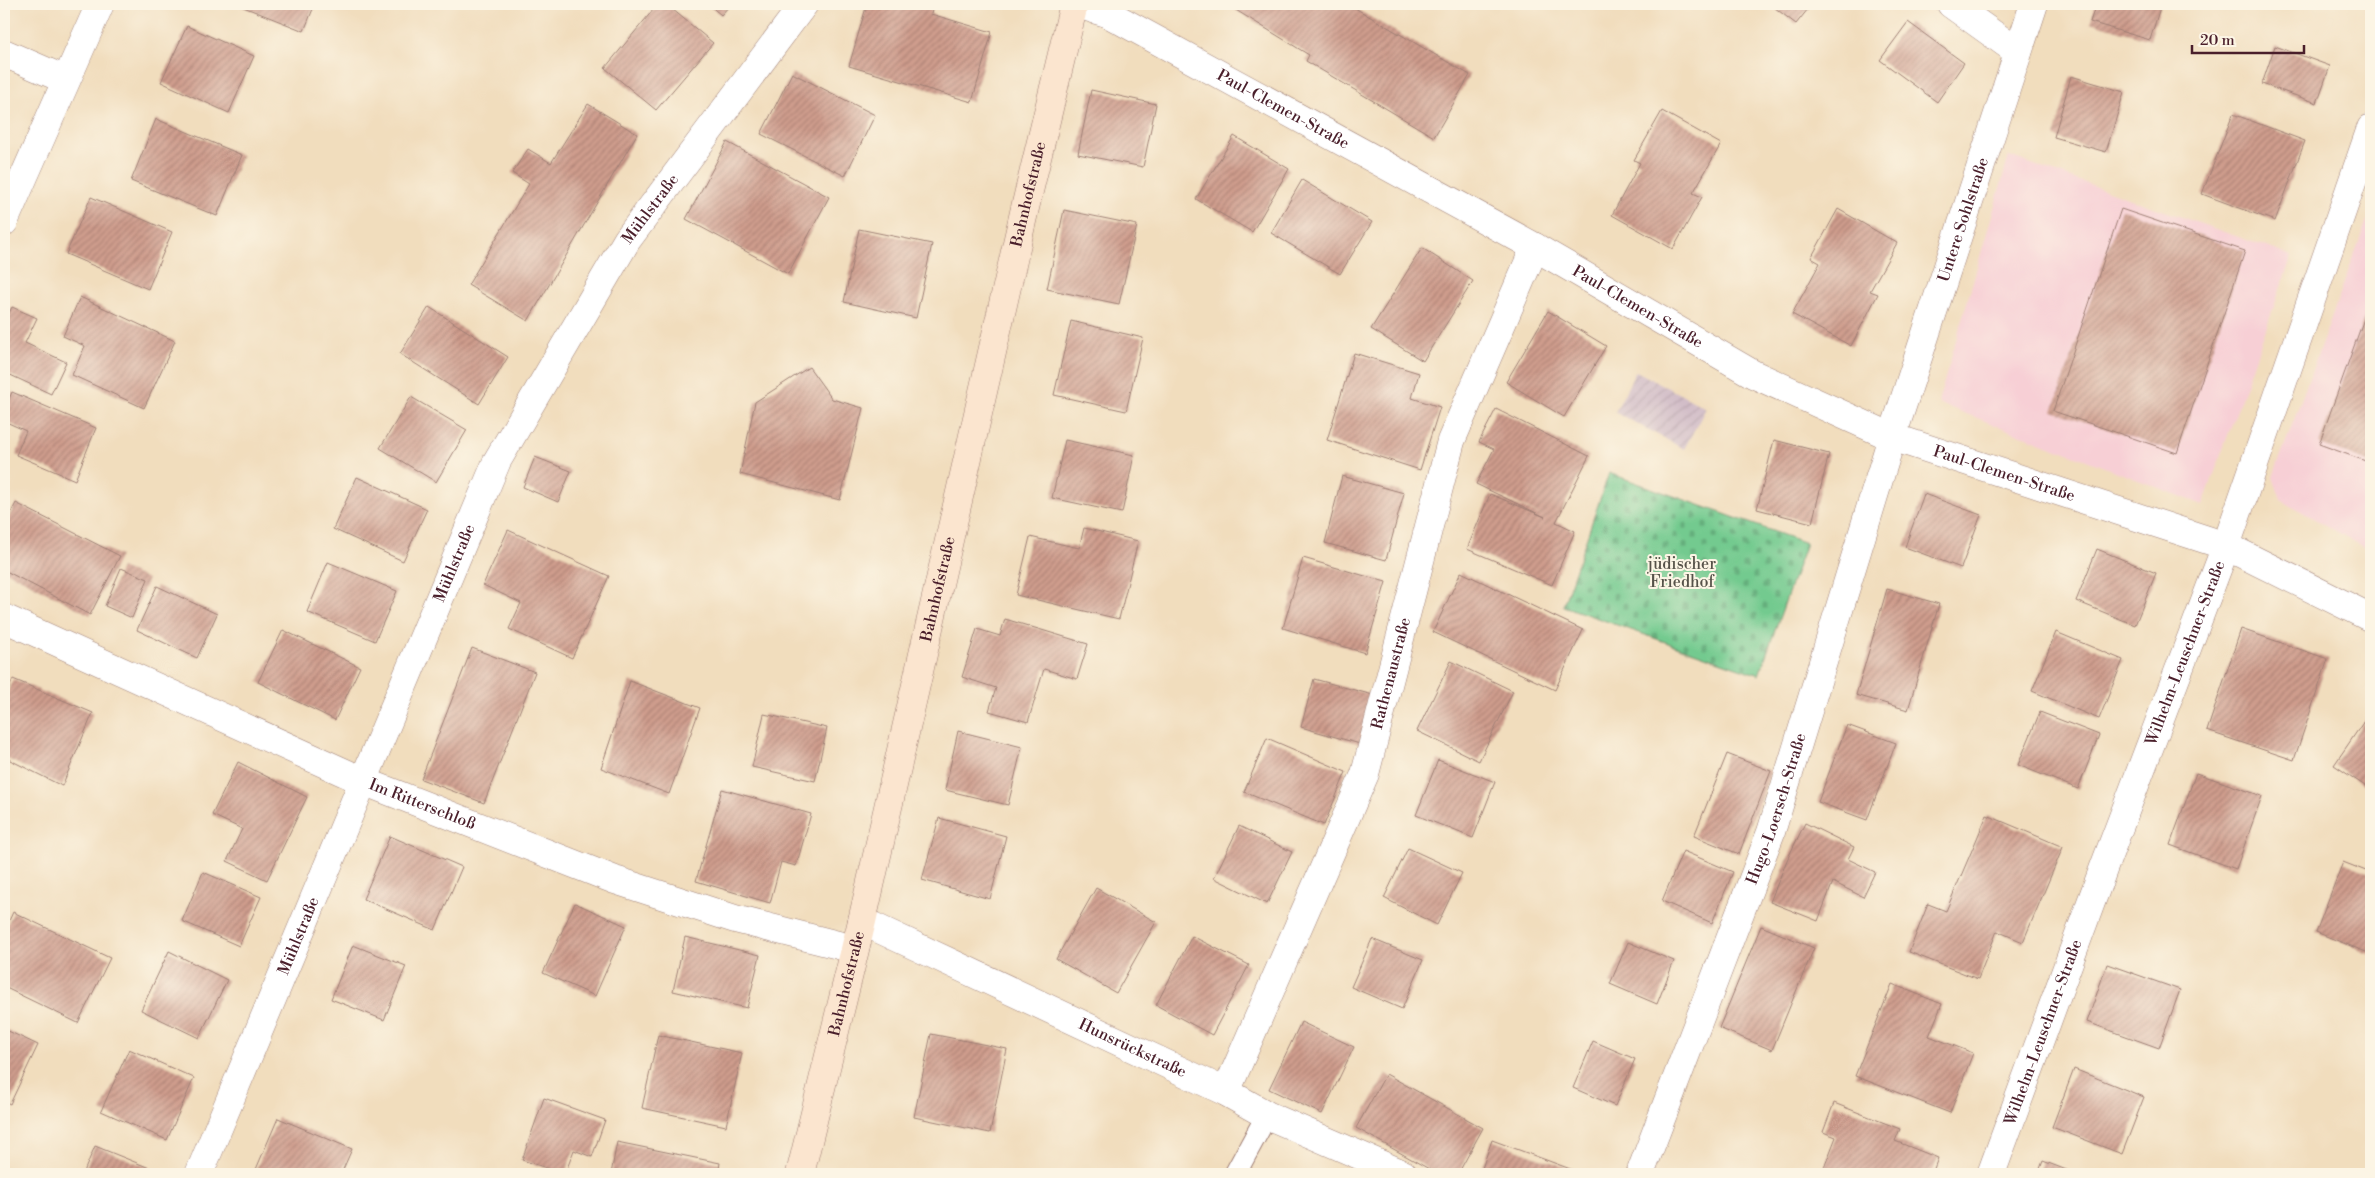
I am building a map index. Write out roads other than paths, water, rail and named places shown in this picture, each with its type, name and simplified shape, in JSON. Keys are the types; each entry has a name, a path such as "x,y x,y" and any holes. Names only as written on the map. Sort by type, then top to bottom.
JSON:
{"street":[{"path":"4,222 100,4"},
{"name":"Mühlstraße","path":"199,1174 497,461 627,240 804,4"},
{"name":"Paul-Clemen-Straße","path":"1075,4 1107,13 1536,247 1753,374 1892,437 2226,546 2371,618"},
{"name":"Bahnhofstraße","path":"800,1174 862,920 1024,208 1075,4"},
{"path":"1951,4 2018,52"},
{"name":"Untere Sohlstraße","path":"1892,437 2034,4"},
{"path":"4,52 66,80"},
{"name":"Wilhelm-Leuschner-Straße","path":"1991,1174 2104,867 2226,546 2371,128"},
{"name":"Rathenaustraße","path":"1226,1092 1365,774 1451,441 1536,247"},
{"name":"Hugo-Loersch-Straße","path":"1640,1174 1771,832 1892,437"},
{"name":"Im Ritterschloß","path":"4,618 363,781 615,880 735,919 854,950"},
{"name":"Hunsrückstraße","path":"862,920 1226,1092 1267,1115 1403,1174"}],"lane":[{"path":"1234,1174 1267,1115"}],"park label":[{"name":"jüdischer Friedhof","path":"1682,573"}]}
